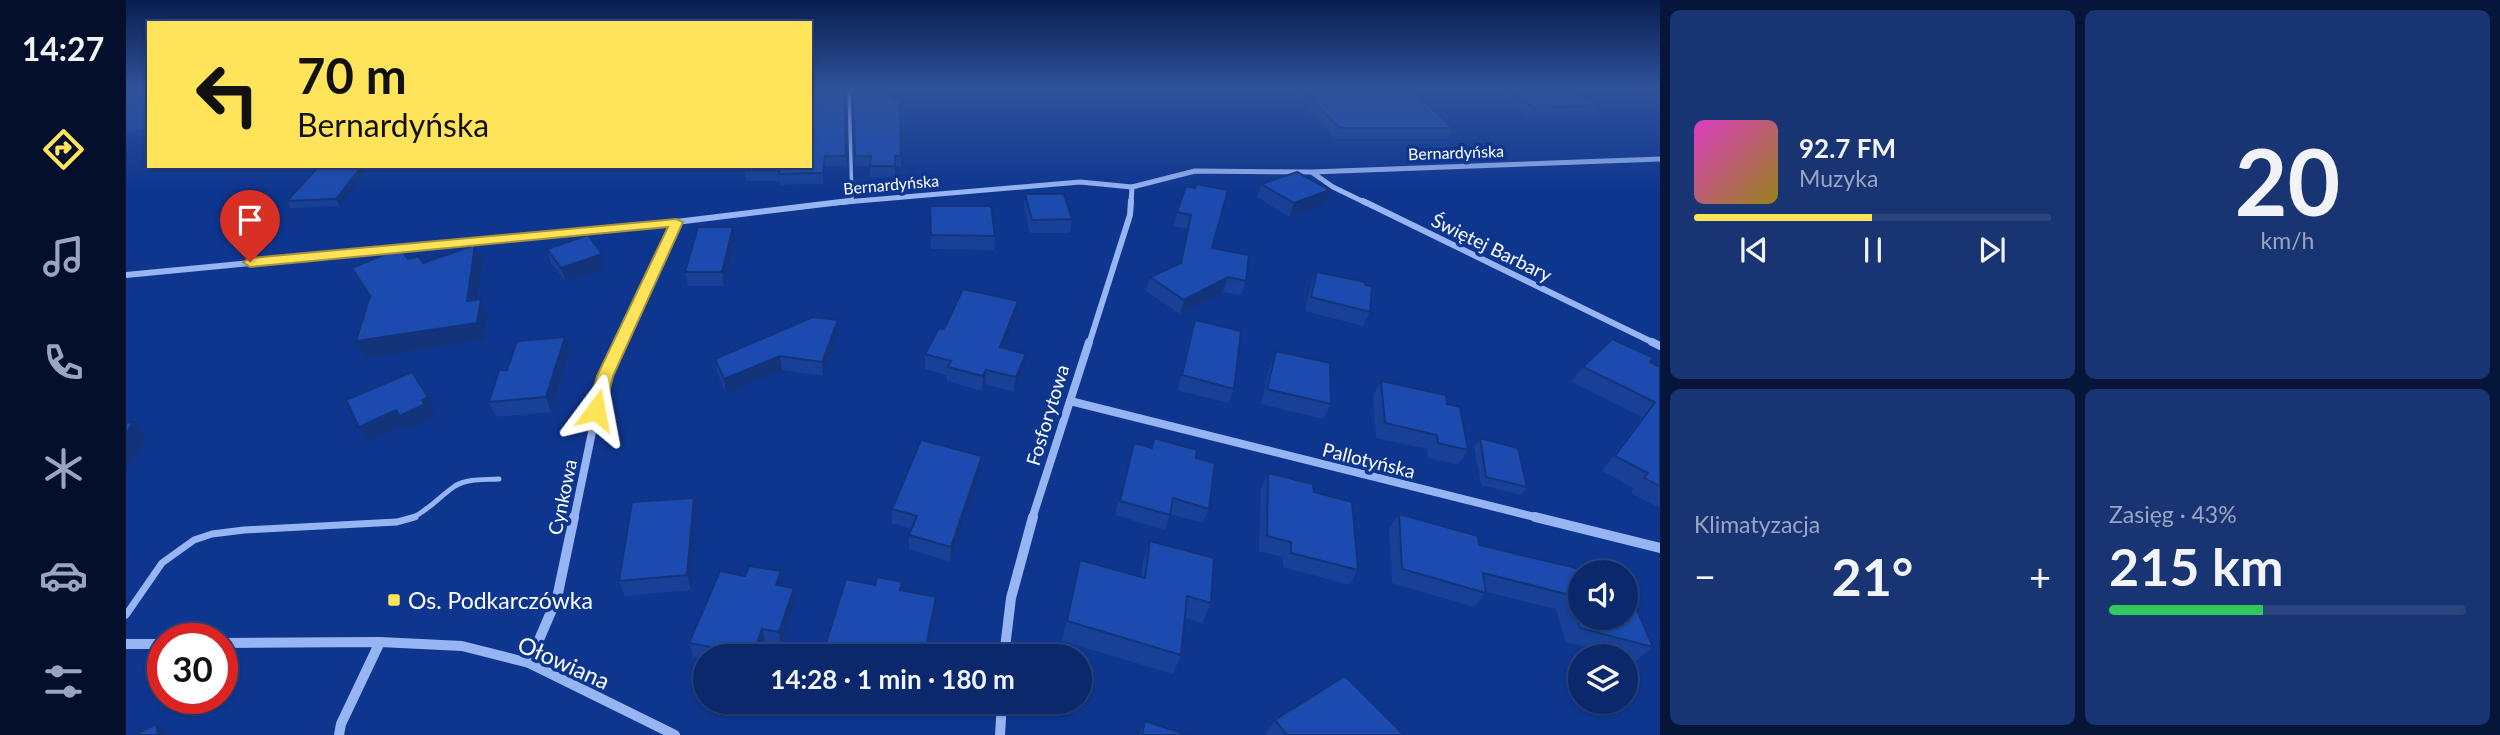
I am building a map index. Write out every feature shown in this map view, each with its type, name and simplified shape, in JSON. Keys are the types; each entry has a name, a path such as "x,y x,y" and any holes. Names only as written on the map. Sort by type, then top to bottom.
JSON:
{"street":[{"name":"Bernardyńska","path":"126,275 676,222 852,201 1080,182 1132,187 1195,170 1312,172 1660,159"},
{"name":"Świętej Barbary","path":"1312,172 1332,187 1660,346"},
{"name":"Fosforytowa","path":"1006,644 1016,575 1130,215 1132,187"},
{"name":"Cynkowa","path":"529,663 557,598 602,383 676,222"},
{"name":"Pallotyńska","path":"1070,401 1660,548"},
{"name":"Ołowiana","path":"238,643 380,642 462,646 529,663 675,735"},
{"path":"339,735 341,724 380,642"},
{"path":"126,644 147,644"},
{"path":"1000,735 1001,714"}],"lane":[{"path":"850,123 852,201"},
{"path":"126,615 162,563 194,540 212,534 244,530 397,522 413,518 430,508 457,485 472,480 499,479"}],"shaded area":[{"path":"126,123 147,123 147,128 126,132"}],"building":[{"path":"812,123 845,123 846,156 825,156 823,173 779,174 780,170 745,170 812,168"},
{"path":"854,123 900,123 901,156 895,156 895,166 870,166 871,156 855,156"},
{"path":"1335,123 1448,123 1453,128 1339,128"},
{"path":"317,168 360,168 336,199 287,201"},
{"path":"1297,172 1330,190 1294,203 1261,184"},
{"path":"1196,184 1228,190 1212,248 1249,255 1246,281 1228,277 1184,300 1150,277 1181,263 1191,215 1177,212 1186,186 1195,188"},
{"path":"1025,194 1064,194 1072,219 1032,220"},
{"path":"930,206 991,206 995,236 931,235"},
{"path":"698,227 733,227 722,272 685,272"},
{"path":"588,235 602,254 561,268 547,249"},
{"path":"475,245 467,301 481,299 477,323 356,341 370,296 352,268 400,248 408,259 418,256 423,263"},
{"path":"1317,272 1365,282 1365,285 1372,286 1370,312 1311,297"},
{"path":"963,289 1018,301 1000,347 1026,354 1016,377 986,370 983,376 948,367 951,361 925,354 939,328 944,329"},
{"path":"813,317 838,320 822,362 780,356 724,379 715,359"},
{"path":"1195,320 1241,331 1234,389 1182,375"},
{"path":"565,337 546,397 489,402 499,370 507,370 517,341"},
{"path":"1612,339 1654,358 1650,362 1660,367 1660,486 1644,478 1648,473 1615,456 1655,402 1583,367"},
{"path":"1276,351 1330,363 1331,404 1267,389"},
{"path":"412,372 428,397 422,400 425,404 400,416 396,410 359,427 346,400"},
{"path":"1381,381 1446,395 1447,404 1460,407 1468,450 1438,443 1437,435 1385,423"},
{"path":"133,422 126,435 126,423"},
{"path":"1154,438 1197,450 1196,458 1215,463 1209,509 1173,498 1170,515 1120,501 1134,443 1152,448"},
{"path":"1480,438 1518,448 1527,487 1486,477"},
{"path":"921,440 982,456 951,547 909,535 917,516 892,509"},
{"path":"1268,473 1313,484 1314,492 1352,502 1358,570 1291,553 1291,542 1267,536"},
{"path":"694,498 687,575 619,581 632,502"},
{"path":"1399,514 1478,536 1479,545 1568,566 1568,594 1483,573 1486,593 1402,569"},
{"path":"1150,541 1214,558 1211,603 1187,596 1181,655 1067,621 1080,560 1145,578"},
{"path":"749,566 781,571 776,585 794,588 779,632 762,629 757,644 689,643 720,571 745,576"},
{"path":"877,577 902,582 900,590 936,597 926,644 826,644 846,579 875,585"},
{"path":"1638,612 1653,647 1588,630 1638,630"},
{"path":"1345,676 1404,735 1287,735 1275,720"},
{"path":"1145,721 1187,735 1142,735"},
{"path":"156,724 158,735 135,735"}],"place":[{"name":"Os. Podkarczówka","path":"394,600"}],"route":[{"path":"250,262 676,222 602,383 596,410"}]}
